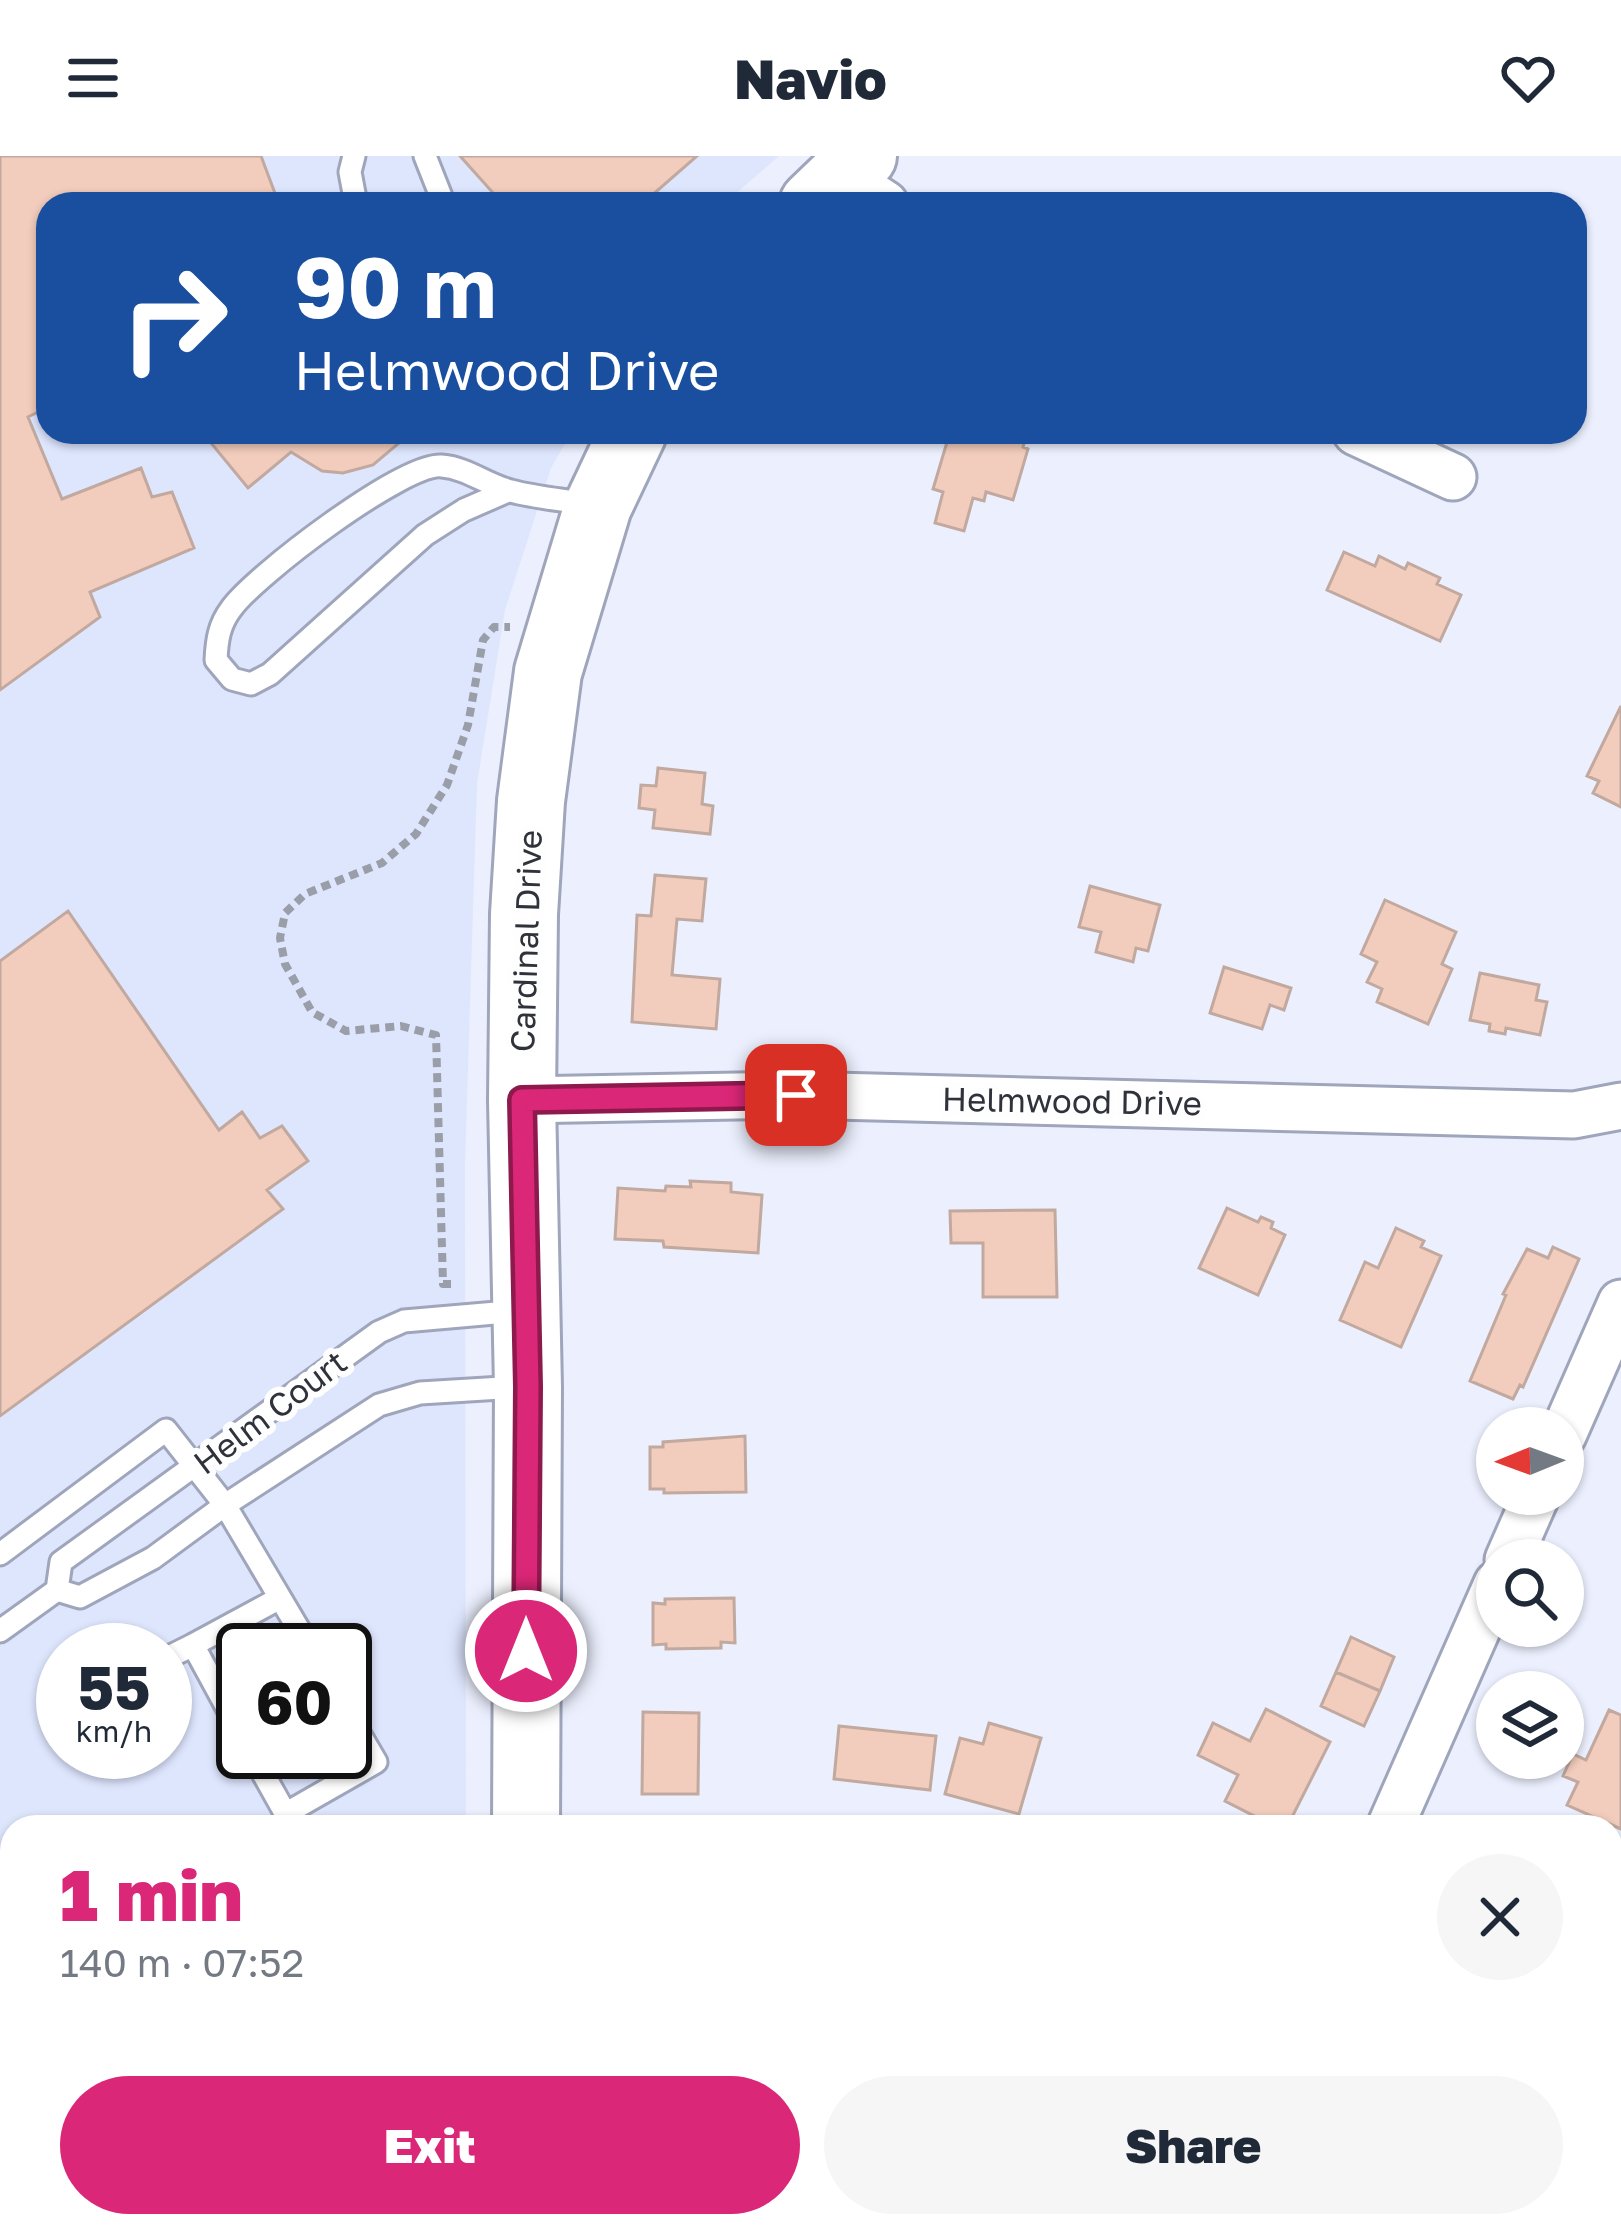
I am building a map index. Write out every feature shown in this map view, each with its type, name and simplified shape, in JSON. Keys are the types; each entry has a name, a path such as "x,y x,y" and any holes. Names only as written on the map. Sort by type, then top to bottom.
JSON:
{"main road":[{"name":"Cardinal Drive","path":"526,1815 524,914 548,672 598,506 627,444"}],"street":[{"path":"1382,444 1453,477"},
{"name":"Helmwood Drive","path":"522,1100 796,1095 1574,1115 1621,1106"},
{"path":"1575,1407 1621,1303"},
{"path":"1395,1815 1476,1632"}],"lane":[{"path":"354,156 350,172 354,192"},
{"path":"424,156 439,192"},
{"path":"508,491 464,510 425,535 270,674 251,684 232,679 216,661 218,632 232,607 268,573 414,470 440,465 508,491 598,506"},
{"name":"Helm Court","path":"0,1630 57,1590 61,1562 379,1332 423,1318 526,1311"},
{"name":"Helm Court","path":"57,1590 80,1597 153,1558 225,1505 379,1406 420,1393 528,1387"},
{"path":"0,1554 166,1430 225,1505 294,1623"},
{"path":"216,1687 193,1645 280,1598"},
{"path":"266,1779 286,1815"},
{"path":"296,1815 350,1779"}],"path":[{"path":"461,1284 443,1284 436,1035 401,1026 346,1030 312,1012 285,964 280,938 285,913 305,894 382,863 416,834 447,785 467,724 483,640 494,627 512,627"}],"shaded area":[{"path":"0,156 779,156 738,192 36,192 36,444 565,444 551,468 505,610 477,784 465,1164 466,1815 0,1815"}],"building":[{"path":"0,156 261,156 274,192 36,192 36,413 28,417 36,444 62,499 141,468 152,497 172,492 194,548 90,592 100,617 0,690"},
{"path":"460,156 697,156 656,192 492,192"},
{"path":"212,444 398,444 373,465 343,473 322,471 291,452 248,488"},
{"path":"946,444 1024,444 1028,449 1013,500 986,492 984,501 973,498 964,531 935,523 943,492 933,489"},
{"path":"1344,552 1375,566 1379,556 1405,569 1408,563 1440,578 1437,584 1461,595 1440,641 1327,590"},
{"path":"1621,706 1621,807 1593,793 1599,781 1587,776"},
{"path":"658,768 705,773 702,804 713,806 710,834 653,828 655,810 639,808 641,785 656,786"},
{"path":"655,875 706,879 702,921 677,919 672,975 720,979 716,1029 632,1022 637,915 651,916"},
{"path":"1090,886 1160,905 1148,951 1136,948 1133,962 1096,952 1101,932 1079,927"},
{"path":"1385,900 1456,932 1442,964 1452,969 1428,1024 1377,1002 1382,989 1367,982 1377,962 1361,954"},
{"path":"68,911 219,1130 242,1112 260,1138 282,1126 308,1161 267,1190 283,1209 0,1416 0,961"},
{"path":"1224,967 1291,988 1284,1010 1270,1005 1262,1029 1210,1013"},
{"path":"1480,973 1539,985 1536,1000 1547,1002 1540,1035 1506,1028 1505,1034 1489,1031 1490,1024 1470,1020"},
{"path":"690,1181 731,1183 731,1192 762,1195 758,1253 615,1239 618,1188 665,1191 666,1186 691,1187"},
{"path":"1227,1208 1258,1222 1261,1217 1273,1222 1271,1228 1285,1235 1258,1295 1199,1268"},
{"path":"1055,1210 1057,1297 983,1297 983,1243 951,1243 950,1211"},
{"path":"1396,1228 1424,1241 1421,1247 1441,1256 1401,1347 1340,1320 1365,1262 1378,1268"},
{"path":"1553,1247 1579,1259 1523,1387 1513,1399 1470,1381 1503,1294 1527,1249 1548,1258"},
{"path":"745,1436 746,1492 650,1489 650,1447"},
{"path":"734,1598 735,1643 721,1642 721,1648 653,1645 653,1603"},
{"path":"1351,1637 1394,1657 1380,1691 1336,1672"},
{"path":"1336,1672 1380,1691 1364,1726 1321,1706"},
{"path":"1266,1709 1330,1742 1293,1815 1252,1815 1225,1801 1238,1775 1198,1755 1213,1723 1250,1741"},
{"path":"1609,1710 1621,1715 1621,1815 1590,1815 1567,1805 1578,1782 1570,1779 1584,1779 1584,1759"},
{"path":"643,1712 699,1713 698,1794 642,1794"},
{"path":"989,1723 1041,1738 1019,1814 945,1794 960,1738 983,1744"},
{"path":"839,1726 936,1736 930,1790 834,1779"}],"route":[{"path":"526,1651 528,1387 522,1100 796,1095"}]}
